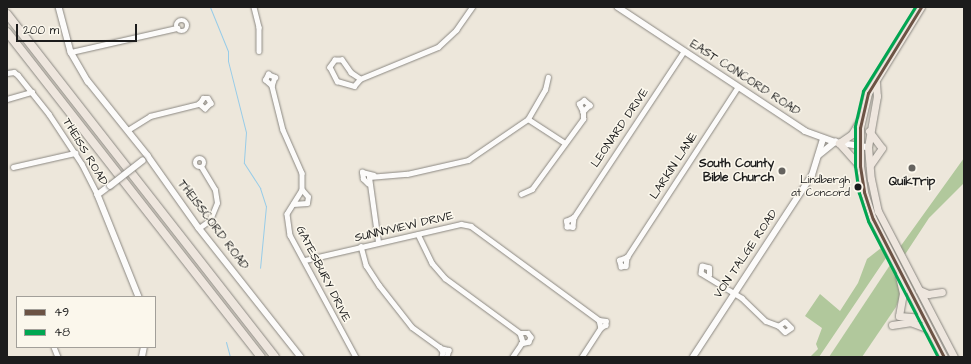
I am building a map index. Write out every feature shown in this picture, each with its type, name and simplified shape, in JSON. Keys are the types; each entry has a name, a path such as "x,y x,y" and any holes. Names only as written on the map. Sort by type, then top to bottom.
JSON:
{"highway":[{"path":"7,14 275,357"},
{"path":"7,32 261,357"}],"main road":[{"path":"921,7 868,93 862,119 859,146 860,166 868,205 884,242 944,357"},
{"path":"876,82 877,96 869,131 868,147 869,167 878,211 888,234 954,357"},
{"path":"860,166 837,143 852,134 862,119"},
{"path":"869,131 882,148 872,159 869,167"},
{"path":"898,268 903,293 899,316 923,318"},
{"path":"918,289 928,294 942,292"},
{"path":"892,325 910,322 929,329"}],"street":[{"path":"59,7 71,52 88,81 148,156 98,195"},
{"path":"254,7 259,27 259,51"},
{"path":"360,79 351,73 342,60 335,60 330,68 337,81 346,85 354,86 360,79 438,47 456,30 472,7"},
{"name":"EAST CONCORD ROAD","path":"622,8 805,131 837,143 868,147"},
{"path":"71,52 177,28"},
{"name":"LEONARD DRIVE","path":"574,217 684,51"},
{"name":"THEISS ROAD","path":"7,73 14,72 32,92 75,153 98,195 139,296"},
{"path":"368,184 363,179 362,172 374,175 407,174 468,160 528,119 545,90 548,77"},
{"path":"272,86 283,130 302,173 302,190 308,197 307,203 293,204"},
{"name":"LARKIN LANE","path":"626,257 738,87"},
{"path":"7,99 32,92"},
{"path":"128,130 150,116 199,104"},
{"path":"521,194 532,189 582,119 584,112"},
{"path":"528,119 565,143"},
{"name":"VON TALGE ROAD","path":"694,356 734,292 807,184 815,170 823,139"},
{"path":"819,155 837,143"},
{"path":"13,168 75,153"},
{"name":"THEISSCORD ROAD","path":"148,156 199,228 301,357"},
{"path":"199,228 210,220 217,202 215,190 202,168"},
{"path":"374,175 369,177 368,184 378,242"},
{"name":"GATESBURY DRIVE","path":"302,190 287,214 286,223 290,235 305,260 356,357"},
{"name":"SUNNYVIEW DRIVE","path":"305,260 461,224 471,226 599,320 601,328 582,357"},
{"path":"418,234 421,244 445,278 523,336 521,344 513,357"},
{"path":"361,246 366,265 408,322 440,348 449,350 447,357"},
{"path":"709,276 734,292 766,321 779,326"},
{"path":"520,333 528,333 531,338 529,342 521,344"},
{"path":"440,348 442,357"}],"green space":[{"path":"964,158 964,183 929,218 904,256 900,247"},
{"path":"881,248 886,258 819,357 810,357 818,349 816,344 822,328 805,316 820,294 840,311 858,283 867,259"},
{"path":"890,265 899,284 901,294 896,307 862,357 829,357"}],"waterway":[{"path":"210,7 228,51 228,61 246,132 244,163 260,188 266,206 260,268"},
{"path":"226,342 230,357"}],"transit line":[{"name":"48","path":"915,7 863,91 855,127 855,166 859,193 868,221 938,357"},
{"name":"49","path":"921,7 868,93 860,128 860,166 864,192 873,219 944,357"}],"place":[{"name":"QuikTrip","path":"912,168"},
{"name":"South County Bible Church","path":"782,171"},
{"name":"Lindbergh at Concord","path":"858,187"}]}
